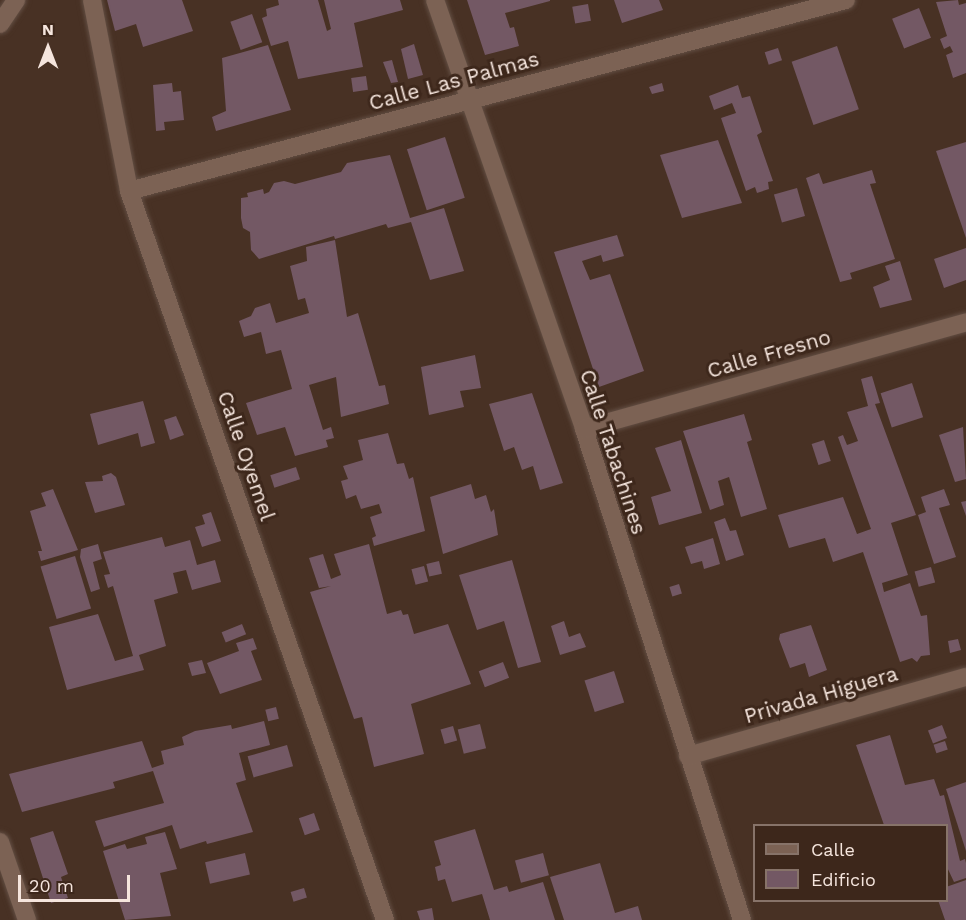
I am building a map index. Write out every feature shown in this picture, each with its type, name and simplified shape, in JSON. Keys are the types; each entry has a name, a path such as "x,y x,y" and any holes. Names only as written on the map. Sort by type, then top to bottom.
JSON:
{"street":[{"path":"0,24 16,0"},
{"name":"Calle Oyemel","path":"92,0 129,191 385,920"},
{"name":"Calle Tabachines","path":"435,0 468,101 584,429 687,756 742,920"},
{"name":"Calle Las Palmas","path":"129,191 468,101 788,8 846,0"},
{"name":"Calle Fresno","path":"584,429 966,322"},
{"name":"Privada Higuera","path":"687,756 966,677"},
{"path":"0,842 27,920"}],"building":[{"path":"107,0 182,0 193,31 143,47 136,24 115,31"},
{"path":"278,0 318,0 327,31 331,29 324,0 400,0 403,10 354,23 363,67 298,79 288,41 271,46 262,18 267,16 266,9 279,5"},
{"path":"467,0 550,1 505,13 510,28 514,27 519,46 485,55"},
{"path":"614,0 659,0 663,10 622,23"},
{"path":"958,0 959,5 966,3 966,73 953,78 946,55 953,52 950,46 944,49 940,39 947,36 936,2"},
{"path":"588,4 591,21 575,24 572,7"},
{"path":"919,8 931,38 904,49 892,19"},
{"path":"252,14 262,42 241,50 230,22"},
{"path":"414,44 423,75 408,79 401,49"},
{"path":"268,45 291,110 216,131 212,117 226,111 222,58"},
{"path":"837,46 859,109 813,125 792,62"},
{"path":"778,48 782,60 769,65 765,52"},
{"path":"392,60 398,82 391,83 383,62"},
{"path":"366,76 368,90 353,92 351,78"},
{"path":"172,83 173,92 181,91 184,120 164,122 165,130 156,131 153,85"},
{"path":"662,83 664,91 652,94 649,87"},
{"path":"738,85 742,98 750,96 762,132 757,135 773,181 768,182 769,189 757,193 755,187 746,191 721,118 736,113 732,103 714,110 709,96"},
{"path":"445,137 465,198 427,210 407,149"},
{"path":"718,140 742,203 682,218 660,155"},
{"path":"966,142 966,238 936,151"},
{"path":"390,155 410,218 444,208 464,271 430,280 411,222 388,228 386,224 335,239 334,236 259,259 251,250 250,232 243,228 241,218 241,198 248,197 247,193 263,189 264,194 269,192 274,183 284,181 295,184 341,172 347,163"},
{"path":"872,170 876,183 870,184 895,259 850,273 852,279 840,282 806,178 819,173 823,184"},
{"path":"797,188 805,216 782,222 774,195"},
{"path":"617,235 624,256 603,262 601,255 582,261 590,280 610,274 644,371 599,387 554,252"},
{"path":"335,240 347,317 358,313 379,386 385,385 389,404 341,417 336,377 309,385 323,430 331,427 334,438 326,440 328,447 295,456 285,427 257,435 246,403 292,389 281,350 266,354 261,332 244,337 239,321 251,316 255,308 270,303 276,323 309,313 305,298 298,300 290,266 307,261 306,247"},
{"path":"966,248 966,280 944,288 934,259"},
{"path":"900,261 912,300 880,308 873,287 890,280 885,266"},
{"path":"475,355 481,388 460,391 464,407 429,415 421,367"},
{"path":"872,376 880,403 875,404 916,515 891,523 908,575 882,583 884,592 910,583 921,616 927,615 930,655 921,656 917,662 912,658 900,662 863,552 833,562 825,538 789,548 778,515 843,497 857,534 871,529 838,437 843,435 847,445 858,441 847,412 868,406 861,379"},
{"path":"912,383 923,417 892,427 881,393"},
{"path":"532,393 563,483 540,490 533,466 522,470 514,447 504,451 489,404"},
{"path":"143,401 155,443 141,447 138,433 98,445 90,414"},
{"path":"744,414 752,440 747,442 767,509 741,517 729,477 718,481 724,505 710,510 683,431"},
{"path":"176,416 184,435 170,440 164,420"},
{"path":"963,427 966,479 955,482 939,435"},
{"path":"388,433 397,464 404,463 409,479 413,477 425,531 374,546 372,538 376,536 370,517 382,513 379,504 361,509 356,495 346,499 341,481 348,479 343,466 363,460 358,440"},
{"path":"681,440 702,513 659,525 651,497 671,491 655,448"},
{"path":"824,440 831,461 818,465 812,444"},
{"path":"296,467 300,479 274,488 270,475"},
{"path":"111,473 116,477 125,505 95,513 85,482 103,481 102,476"},
{"path":"471,484 475,499 486,495 491,512 494,509 498,535 443,554 430,497"},
{"path":"53,489 78,550 41,561 38,551 42,551 30,511 46,506 41,493"},
{"path":"944,489 950,505 939,508 956,557 934,564 918,515 926,512 921,497"},
{"path":"966,501 966,516 961,502"},
{"path":"211,512 221,541 202,547 195,527 205,524 202,515"},
{"path":"725,518 730,531 736,530 744,555 726,561 714,522"},
{"path":"162,537 165,547 190,540 197,565 215,560 221,582 192,590 186,570 173,573 178,593 154,600 166,646 139,655 144,670 67,690 49,627 98,614 115,661 133,656 113,586 108,588 104,575 110,574 103,552"},
{"path":"713,538 720,564 704,569 702,561 691,564 685,547"},
{"path":"98,544 102,559 93,562 100,589 91,592 80,557 81,549"},
{"path":"369,544 387,614 401,610 403,615 408,614 414,634 448,624 471,684 411,704 424,754 374,767 362,717 354,719 310,592 331,586 319,588 309,558 323,554 331,579 341,575 334,554"},
{"path":"75,556 91,609 57,619 41,567"},
{"path":"512,560 541,662 518,668 504,621 477,630 459,575"},
{"path":"439,561 442,574 429,577 426,564"},
{"path":"424,566 428,581 416,585 411,569"},
{"path":"931,567 935,582 919,587 915,571"},
{"path":"679,584 682,594 672,596 669,587"},
{"path":"564,621 569,637 580,633 586,647 560,655 551,626"},
{"path":"242,624 246,634 226,642 222,632"},
{"path":"811,625 827,670 809,677 805,663 790,668 779,639 780,634"},
{"path":"253,638 257,649 251,651 262,680 220,694 207,663 239,651 236,643"},
{"path":"958,639 961,650 950,653 948,641"},
{"path":"202,660 206,673 192,676 188,663"},
{"path":"503,662 509,678 485,687 479,671"},
{"path":"614,671 624,702 595,712 585,681"},
{"path":"276,707 279,719 268,721 265,710"},
{"path":"264,721 270,745 239,753 246,780 236,783 253,832 207,844 206,841 180,849 172,825 104,847 95,821 164,803 153,771 113,782 115,788 22,812 9,774 142,741 152,768 164,764 161,751 184,745 182,737 195,731 231,725 232,729"},
{"path":"480,724 486,748 464,754 458,730"},
{"path":"942,725 947,738 933,743 928,730"},
{"path":"453,726 457,740 445,744 441,730"},
{"path":"890,735 905,785 934,779 940,796 944,795 960,861 965,859 966,878 954,882 948,869 948,824 884,824 856,745"},
{"path":"945,741 948,750 936,753 934,745"},
{"path":"287,745 293,766 254,777 248,756"},
{"path":"966,782 966,851 946,789"},
{"path":"314,813 320,830 305,835 299,818"},
{"path":"475,829 494,890 507,886 509,892 543,882 555,920 490,920 482,894 452,902 445,879 438,881 435,867 441,865 434,841"},
{"path":"53,831 68,874 61,877 68,898 51,903 30,838"},
{"path":"165,832 177,869 160,873 171,916 125,920 103,851 125,844 127,849 147,844 145,837"},
{"path":"245,853 250,874 210,884 205,862"},
{"path":"543,853 549,875 521,883 515,861"},
{"path":"600,863 615,913 638,906 642,920 564,920 550,877"},
{"path":"966,880 966,920 945,920 939,902 948,902 948,886"},
{"path":"304,888 307,898 294,902 291,892"},
{"path":"432,908 434,920 420,920 417,911"}]}
